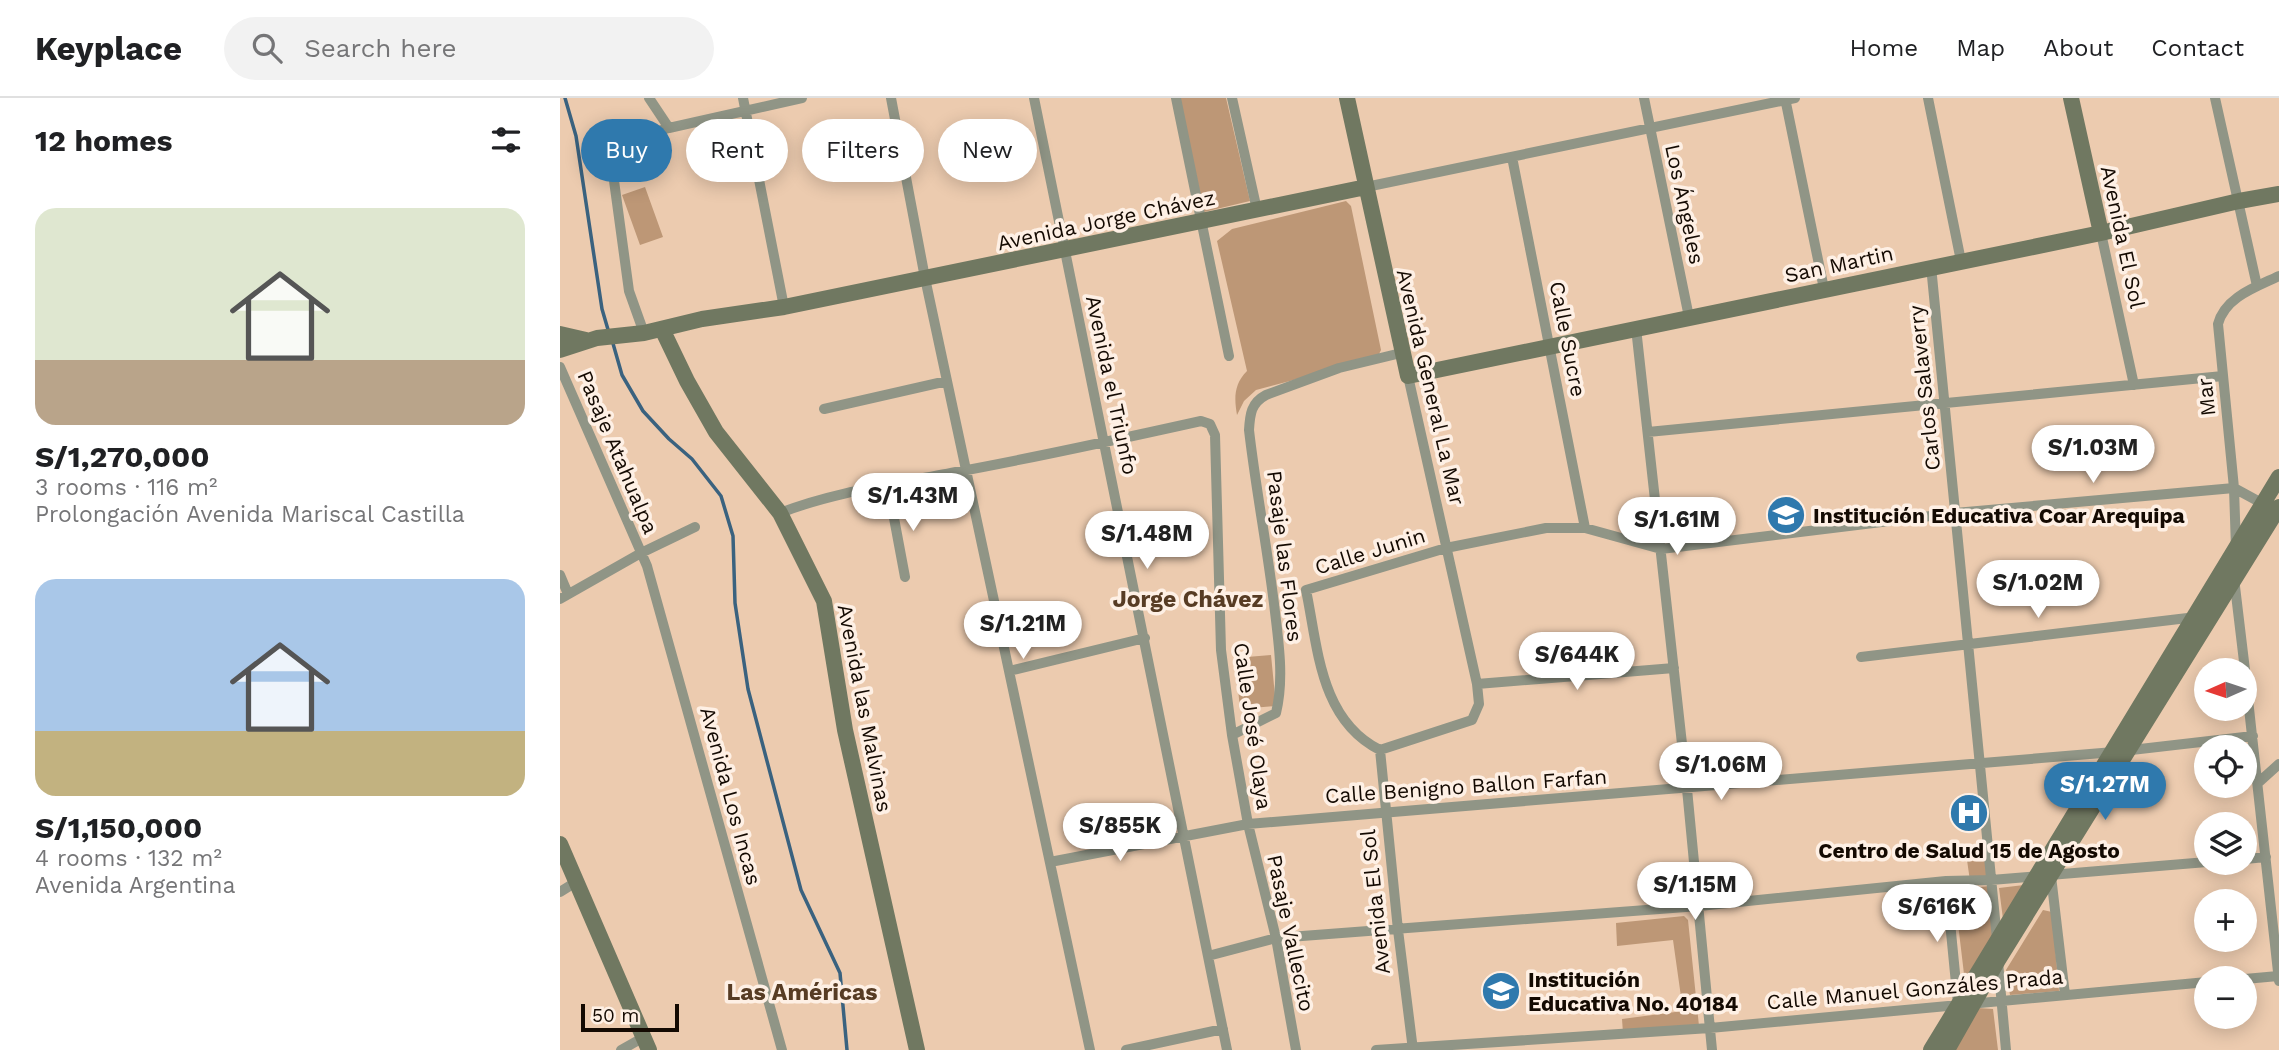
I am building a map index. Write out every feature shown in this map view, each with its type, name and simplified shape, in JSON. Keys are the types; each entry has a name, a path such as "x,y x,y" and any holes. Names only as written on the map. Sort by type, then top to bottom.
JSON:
{"street":[{"path":"649,98 662,119"},
{"path":"743,98 784,307"},
{"path":"672,127 802,98"},
{"path":"891,98 925,278 1090,1050"},
{"name":"Avenida el Triunfo","path":"1034,98 1227,1050"},
{"path":"1176,98 1229,356"},
{"path":"1232,98 1257,210"},
{"name":"Avenida General La Mar","path":"1347,98 1401,352 1477,684 1479,704 1472,720 1380,750"},
{"name":"Los Ángeles","path":"1644,98 1689,317"},
{"path":"1928,98 1961,261"},
{"name":"Avenida El Sol","path":"2071,98 2134,385"},
{"path":"2215,98 2258,286"},
{"path":"1788,99 1824,289"},
{"name":"Avenida Jorge Chávez","path":"593,339 784,307 1788,99"},
{"name":"Calle Sucre","path":"1512,157 1585,528"},
{"path":"614,182 629,291 639,333"},
{"name":"San Martin","path":"1408,376 2279,194"},
{"name":"Carlos Salaverry","path":"1931,266 2007,1050"},
{"name":"Mar","path":"2243,658 2234,580 2234,488 2218,324 2220,316 2234,300 2279,276"},
{"path":"1636,328 1687,789 1712,1050"},
{"name":"Avenida las Malvinas","path":"662,329 716,432 780,513 824,601 845,730 917,1050"},
{"path":"560,334 593,339"},
{"path":"560,350 593,339"},
{"name":"Pasaje las Flores","path":"1232,735 1276,713 1281,694 1271,578 1249,430 1250,416 1257,400 1339,368 1401,352"},
{"name":"Pasaje Atahualpa","path":"560,366 641,553"},
{"path":"1648,432 2223,376"},
{"path":"824,409 947,381"},
{"name":"Calle José Olaya","path":"1105,443 1201,421 1210,424 1215,435 1221,650 1232,735 1248,824"},
{"path":"780,513 808,502 1105,443"},
{"path":"1861,656 2201,620 2234,580 2274,508 2279,477"},
{"path":"888,486 905,577"},
{"path":"2234,488 2274,508"},
{"name":"Calle Junin","path":"1380,750 1365,742 1338,712 1324,682 1306,590 1446,548 1545,528 1585,528 1661,549 1955,513 2234,488"},
{"path":"1931,1050 1998,960 2044,876 2201,620 2236,548 2274,508"},
{"path":"560,575 564,596 641,553 695,527"},
{"name":"Avenida Los Incas","path":"641,553 648,566 782,1050"},
{"path":"1009,671 1145,638"},
{"path":"1477,684 1674,668"},
{"name":"Calle Benigno Ballon Farfan","path":"1050,862 1184,834 1248,824 1687,789 2194,743"},
{"name":"Avenida El Sol","path":"1380,750 1413,1049"},
{"path":"2259,782 2279,765"},
{"name":"Mar","path":"2257,767 2279,982"},
{"name":"Pasaje Vallecito","path":"1248,824 1276,938 1296,1050"},
{"path":"560,844 646,1043 621,1050"},
{"path":"2257,858 2266,857"},
{"path":"1208,956 1276,938 1699,906 1946,881 1991,880 2194,863"},
{"path":"1947,1050 1966,1003 1997,940 2044,876"},
{"path":"2044,876 2065,995"},
{"path":"560,892 576,881"},
{"path":"1946,881 1966,1003"},
{"path":"2257,978 2278,976"},
{"name":"Calle Manuel Gonzáles Prada","path":"1376,1050 1710,1028 2194,983"},
{"path":"1126,1050 1223,1029"}],"shaded area":[{"path":"1180,98 1226,98 1250,201 1204,212"},
{"path":"645,187 663,237 640,245 622,195"},
{"path":"1346,201 1351,206 1381,350 1377,358 1256,390 1244,401 1237,415 1236,391 1247,371 1217,241 1232,229"},
{"path":"1271,655 1276,706 1240,709 1235,658"},
{"path":"1983,843 1989,877 1970,881 1966,853"},
{"path":"2024,885 2003,919 1999,888"},
{"path":"1989,886 1994,940 1970,974 1964,974 1954,890"},
{"path":"2043,910 2052,912 2059,991 2010,995 2006,970"},
{"path":"1684,916 1688,920 1699,1026 1623,1033 1622,1019 1683,1011 1673,940 1617,946 1616,923"},
{"path":"1978,1008 1993,1009 1998,1050 1955,1050"}],"waterway":[{"path":"565,98 576,136 602,309 609,333"},
{"path":"612,340 622,375 643,411 692,459 721,496 733,536 735,603 748,689 801,890 840,973 847,1050"}],"place":[{"name":"Institución Educativa Coar Arequipa","path":"1786,515"},
{"name":"Centro de Salud 15 de Agosto","path":"1969,813"},
{"name":"Institución Educativa No. 40184","path":"1501,991"}],"district":[{"name":"Jorge Chávez","path":"1188,599"},
{"name":"Las Américas","path":"802,992"}]}
